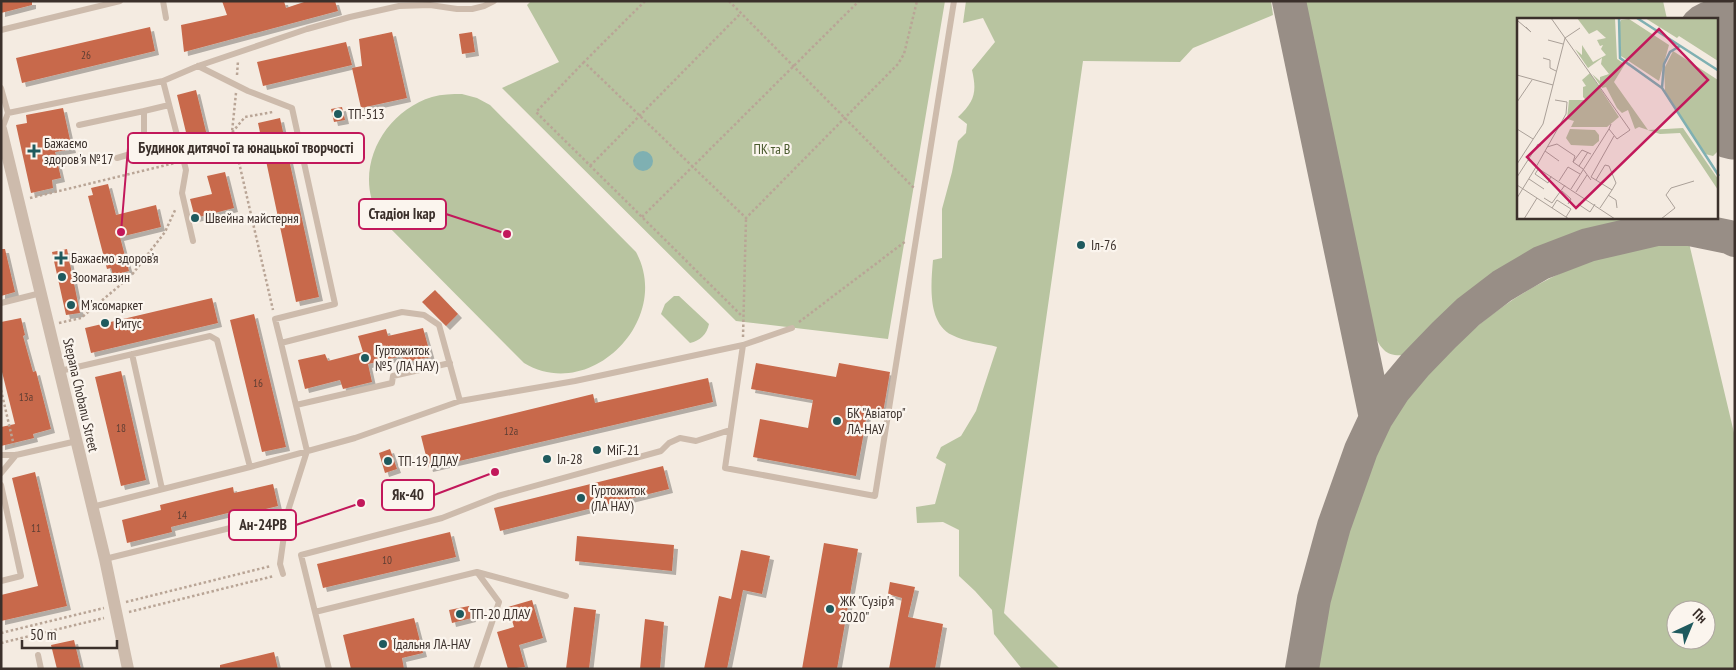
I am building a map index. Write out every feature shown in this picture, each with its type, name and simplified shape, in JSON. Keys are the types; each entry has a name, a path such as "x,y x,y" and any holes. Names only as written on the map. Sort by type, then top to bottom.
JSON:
{"street":[{"name":"Stepana Chobanu Street","path":"2,129 4,154 19,200 105,559 128,669"}],"lane":[{"path":"1,30 120,1"},
{"path":"163,1 166,18"},
{"path":"8,113 163,82 198,66 307,29 389,8 430,4 456,9 472,9 494,1"},
{"path":"743,345 725,468 875,496 954,1"},
{"path":"198,66 248,91 292,108 335,304 275,319 308,451 287,514 280,564 282,574"},
{"path":"163,82 186,170 182,193 193,241"},
{"path":"1,88 8,113 2,129"},
{"path":"79,125 169,105"},
{"path":"117,158 144,150 144,110"},
{"path":"1,303 41,293"},
{"path":"281,343 402,312 424,315 439,325 460,401"},
{"path":"92,507 355,438 460,401 575,381 743,345 792,328"},
{"path":"60,371 210,336 217,340 250,467"},
{"path":"132,354 162,489"},
{"path":"296,405 392,383 393,376 450,363"},
{"path":"329,669 301,555 442,518 498,496 661,451 669,443 680,438 696,441 730,430"},
{"path":"1,455 16,455 76,441"},
{"path":"1,473 16,455"},
{"path":"1,485 21,576 1,581"},
{"path":"105,559 287,514"},
{"path":"315,612 477,572 566,596"},
{"path":"476,669 499,602 477,572"},
{"path":"38,655 41,669"}],"path":[{"path":"645,1 536,112 742,316"},
{"path":"729,1 923,197"},
{"path":"642,217 859,1"},
{"path":"743,345 742,316 746,218 898,64 904,54 917,1"},
{"path":"590,166 741,13"},
{"path":"584,62 746,218"},
{"path":"19,200 214,154 245,116 292,108"},
{"path":"232,132 275,319"},
{"path":"49,325 81,318 131,276 166,232 182,193"},
{"path":"792,328 917,233"},
{"path":"1,390 16,455"},
{"path":"1,643 280,564"},
{"path":"1,634 282,574"}],"green space":[{"name":"ПК та В","path":"531,1 945,1 888,339 736,321 502,88 559,62 527,5"},
{"path":"966,1 1271,1 1273,15 1193,48 1180,62 1083,61 1004,613 1060,669 1022,669 994,634 992,610 959,576 959,530 943,522 917,523 916,507 935,504 946,464 936,458 941,447 961,436 976,411 997,347 968,341 952,335 938,321 932,302 933,260 942,258 942,209 958,141 966,133 967,124 958,117 968,106 973,96 972,70 995,42 983,18 963,23"},
{"path":"1304,1 1663,1 1667,18 1517,18 1517,219 1630,219 1582,231 1532,253 1487,282 1465,299 1406,355 1394,355 1385,351 1373,333"},
{"path":"462,94 477,98 490,105 636,252 645,278 643,304 634,328 619,348 598,363 575,372 549,373 524,363 379,217 372,199 369,181 371,162 377,145 387,129 399,115 432,97"},
{"path":"1668,241 1689,243 1735,437 1735,669 1316,669 1328,602 1352,514 1372,458 1403,406 1444,357 1492,314 1517,297 1558,274 1619,252"},
{"path":"674,296 679,296 709,324 705,334 697,341 690,343 661,314 665,304"}],"water":[{"path":"639,151 647,151 653,157 653,165 647,171 639,171 633,165 633,157"}],"building":[{"path":"1,1 32,1 32,5 1,13"},
{"path":"222,1 284,1 286,8 307,1 335,1 338,11 184,52 181,25 227,15"},
{"path":"150,27 155,51 22,83 16,58"},
{"path":"392,32 407,98 361,108 352,68 362,66 359,39"},
{"path":"472,32 475,52 462,54 459,34"},
{"path":"346,42 352,65 263,86 257,62"},
{"path":"196,90 209,144 190,149 177,95"},
{"name":"ТП-513","path":"342,107 345,120 334,122 331,109"},
{"path":"63,108 72,149 55,152 61,178 52,180 53,188 31,193 16,125 27,123 26,115"},
{"path":"280,118 319,297 296,302 258,123"},
{"path":"225,172 234,208 195,218 190,199 212,194 207,176"},
{"path":"108,184 116,215 156,205 161,227 120,237 129,271 113,275 111,268 107,269 88,196 93,195 91,188"},
{"path":"1,249 5,249 15,292 1,296"},
{"path":"67,249 80,313 66,315 52,252"},
{"path":"435,290 458,314 446,326 422,302"},
{"path":"212,298 218,323 91,353 85,328"},
{"path":"254,314 286,447 262,452 230,320"},
{"path":"21,318 25,335 23,336 33,372 36,371 51,429 33,434 34,438 1,446 1,427 15,424 1,368 1,322"},
{"name":"Гуртожиток №5 (ЛА НАУ)","path":"423,328 431,357 404,362 402,356 368,364 372,382 343,389 340,380 305,389 298,360 325,354 328,361 363,352 358,336 386,329 388,336"},
{"name":"БК \"Авіатор\" ЛА-НАУ","path":"756,363 836,377 839,363 890,372 883,413 868,410 856,476 753,457 760,419 808,428 813,400 751,389"},
{"path":"121,371 146,480 121,486 95,377"},
{"path":"708,378 713,402 429,468 421,436 593,394 595,403"},
{"name":"ТП-19 ДЛАУ","path":"390,449 397,469 385,473 379,453"},
{"name":"Гуртожиток (ЛА НАУ)","path":"663,466 669,489 500,531 494,508"},
{"path":"35,472 67,606 1,621 1,595 38,586 12,478"},
{"path":"273,484 278,506 233,517 232,512 171,527 172,532 127,543 122,520 161,510 160,505 233,487 234,493"},
{"path":"450,532 456,557 323,588 317,564"},
{"path":"577,536 674,545 672,571 575,561"},
{"name":"ЖК \"Сузір'я 2020\"","path":"824,543 858,549 837,669 802,669"},
{"path":"741,550 770,556 762,594 743,590 727,669 704,669 719,596 731,599"},
{"path":"890,582 915,587 908,617 943,624 935,669 889,669 902,598 888,594"},
{"path":"532,600 543,638 519,645 525,667 508,669 497,632 514,627 508,607"},
{"name":"ТП-20 ДЛАУ","path":"469,606 472,618 452,623 449,610"},
{"path":"574,607 596,610 589,669 566,669"},
{"name":"Їдальня ЛА-НАУ","path":"414,618 423,653 402,658 404,669 351,669 343,635"},
{"path":"645,619 664,622 660,669 640,669"},
{"path":"74,640 81,669 57,669 51,645"},
{"path":"274,652 278,669 220,669 220,665"}],"taxiway":[{"path":"1289,1 1376,418"},
{"path":"1302,669 1314,599 1334,526 1361,450 1376,418 1394,390 1444,335 1468,312 1502,286 1541,263 1588,245 1657,229 1690,229 1735,240"}],"runway":[{"path":"1718,46 1735,117"}],"place":[{"name":"ТП-513","path":"338,114"},
{"name":"Бажаємо здоров'я №17","path":"34,151"},
{"name":"Швейна майстерня","path":"195,218"},
{"name":"Будинок дитячої та юнацької творчості","path":"121,232"},
{"name":"Стадіон Ікар","path":"507,234"},
{"name":"Іл-76","path":"1081,245"},
{"name":"Бажаємо здоров’я","path":"61,258"},
{"name":"Зоомагазин","path":"62,277"},
{"name":"М'ясомаркет","path":"71,305"},
{"name":"Ритус","path":"105,323"},
{"name":"Гуртожиток №5 (ЛА НАУ)","path":"365,358"},
{"name":"БК \"Авіатор\" ЛА-НАУ","path":"837,421"},
{"name":"МіГ-21","path":"597,450"},
{"name":"Іл-28","path":"547,459"},
{"name":"ТП-19 ДЛАУ","path":"388,461"},
{"name":"Як-40","path":"495,472"},
{"name":"Гуртожиток (ЛА НАУ)","path":"581,498"},
{"name":"Ан-24РВ","path":"361,503"},
{"name":"ЖК \"Сузір'я 2020\"","path":"830,609"},
{"name":"ТП-20 ДЛАУ","path":"460,614"},
{"name":"Їдальня ЛА-НАУ","path":"383,644"}]}
